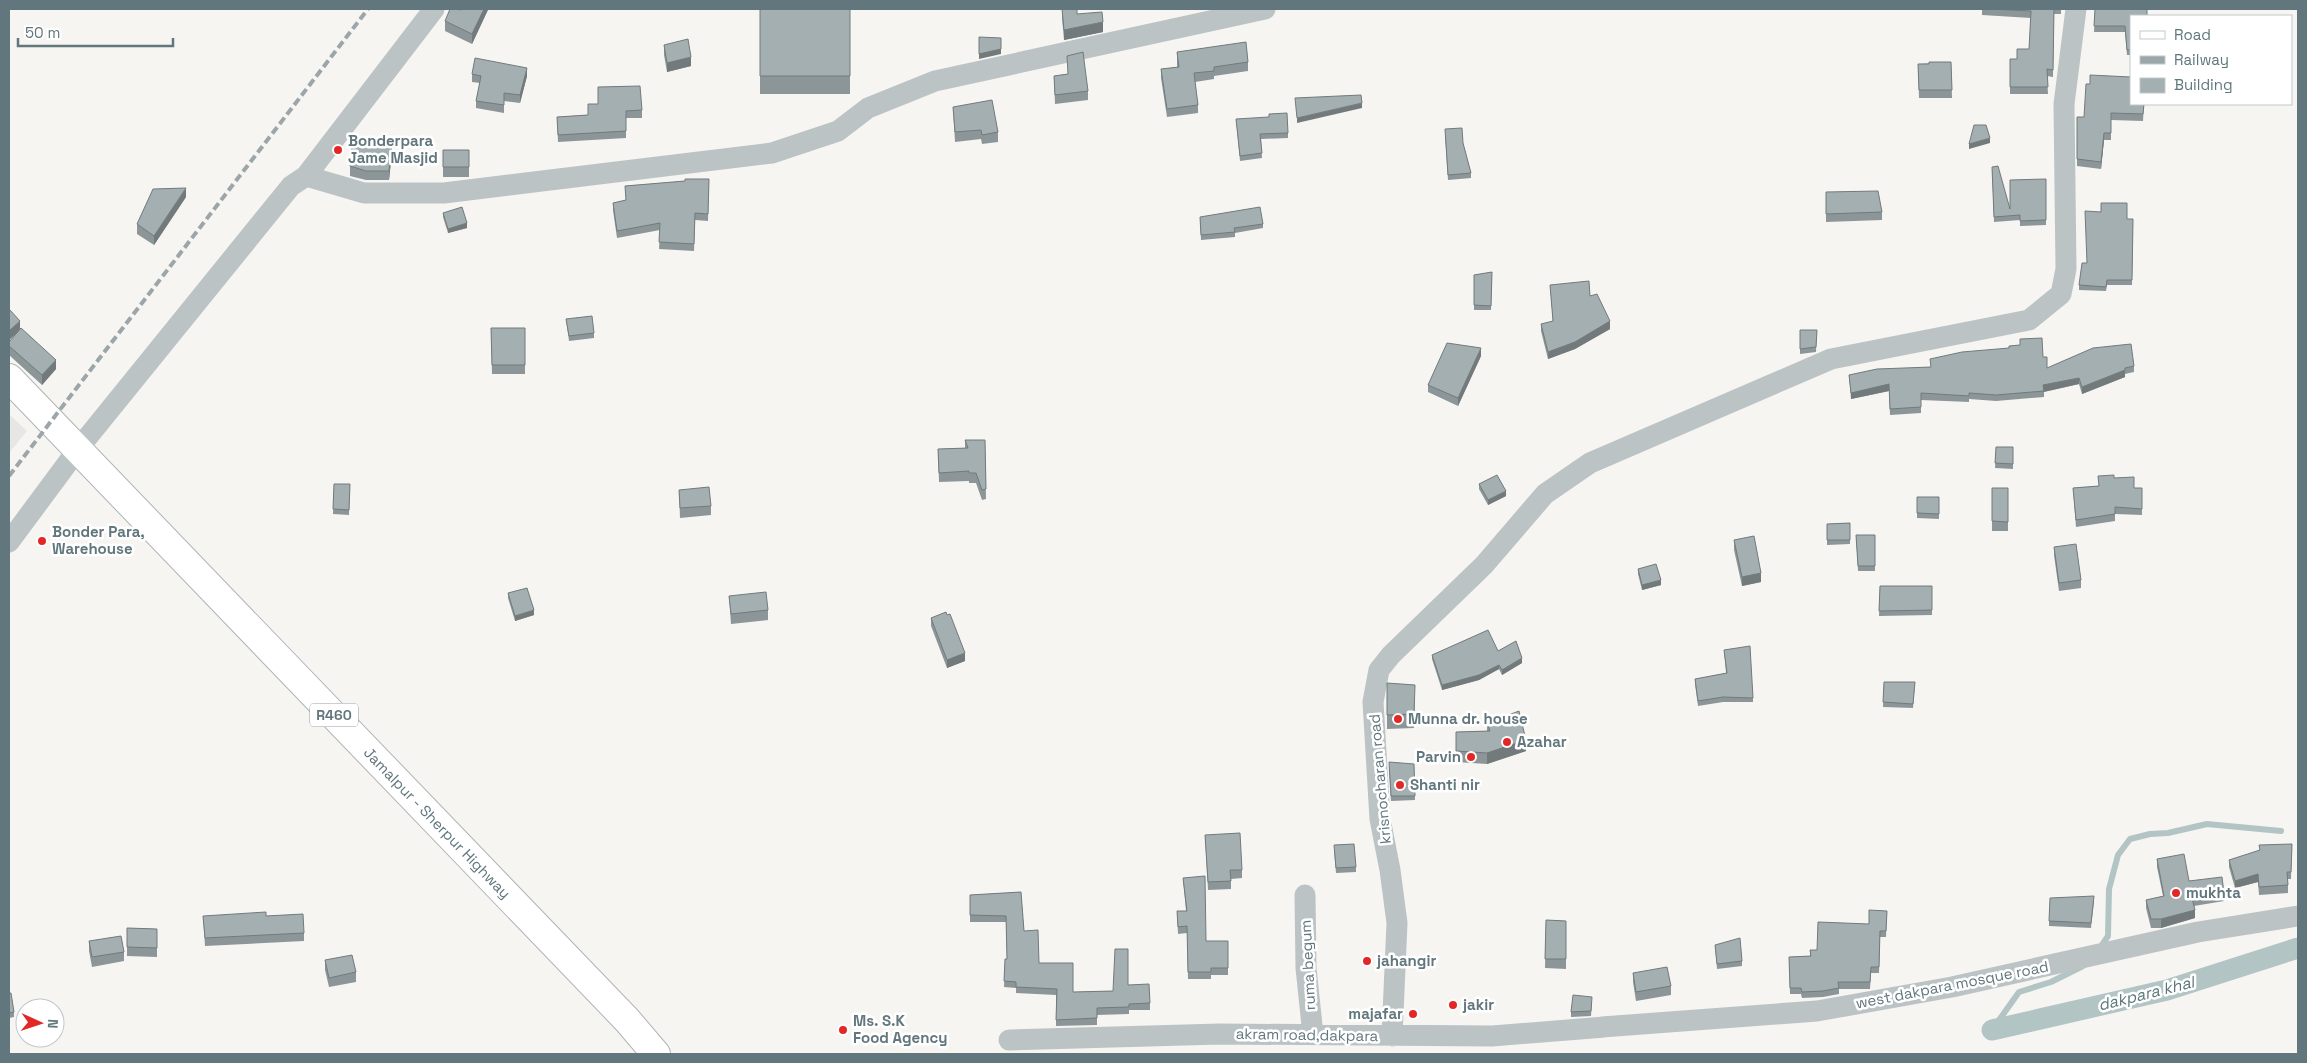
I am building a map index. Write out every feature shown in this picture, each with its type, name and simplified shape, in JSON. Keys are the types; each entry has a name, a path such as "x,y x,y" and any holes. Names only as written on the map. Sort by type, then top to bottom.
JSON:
{"main road":[{"name":"Jamalpur - Sherpur Highway","path":"9,378 627,1020 656,1054"}],"street":[{"path":"9,542 78,449 291,186 306,176 434,9"},
{"path":"306,176 364,192 444,193 772,153 838,131 868,108 935,81 1265,9"},
{"name":"krisnocharan road","path":"1385,1042 1397,923 1390,870 1380,819 1373,702 1379,670 1484,565 1545,494 1590,463 1832,359 2029,320 2061,294 2066,268 2064,104 2076,9"},
{"name":"ruma begum","path":"1305,895 1306,968 1313,1035"},
{"name":"west dakpara mosque road","path":"1604,1027 1817,1011 1952,988 2198,932 2298,916"},
{"name":"akram road,dakpara","path":"1010,1040 1152,1035 1313,1035 1385,1042 1604,1027"}],"shaded area":[{"path":"9,414 27,431 9,453"}],"building":[{"path":"450,9 484,9 472,34 445,21"},
{"path":"760,9 850,9 850,76 760,76"},
{"path":"1062,9 1077,9 1077,14 1102,12 1103,22 1064,30"},
{"path":"1990,9 2054,9 2053,70 2047,69 2048,87 2010,87 2010,59 2017,59 2017,49 2029,49 2031,11"},
{"path":"2095,9 2147,9 2147,15 2130,15 2130,50 2127,50 2125,26 2094,26"},
{"path":"979,37 1001,38 1001,49 979,54"},
{"path":"688,39 691,57 667,63 664,45"},
{"path":"1246,42 1248,62 1214,67 1214,71 1194,73 1198,105 1167,109 1161,69 1179,67 1177,52"},
{"path":"1083,52 1088,91 1055,95 1054,76 1068,74 1067,56"},
{"path":"475,58 527,68 520,95 504,93 504,105 476,101 481,76 472,74"},
{"path":"1929,62 1951,62 1952,90 1919,90 1918,64 1929,64"},
{"path":"2090,75 2130,77 2130,105 2144,105 2143,114 2111,113 2111,133 2104,133 2101,162 2077,159 2077,117 2084,117 2086,84 2090,84"},
{"path":"640,86 642,110 626,111 626,131 558,135 557,117 588,115 588,104 598,104 598,87"},
{"path":"1361,95 1362,103 1297,118 1295,98"},
{"path":"992,100 998,132 982,135 981,130 955,132 953,107"},
{"path":"1287,113 1288,133 1260,134 1262,153 1240,156 1236,119 1269,117 1269,114"},
{"path":"1974,125 1986,125 1990,138 1969,144"},
{"path":"1462,128 1463,143 1471,173 1448,175 1445,129"},
{"path":"353,137 392,141 389,171 366,171 350,166"},
{"path":"443,150 469,150 469,167 443,167"},
{"path":"1998,166 2010,209 2010,180 2046,179 2046,220 2020,221 2020,215 1994,217 1992,167"},
{"path":"685,179 709,179 708,214 695,213 694,244 659,242 660,223 617,231 613,203 626,200 625,186 685,181"},
{"path":"186,188 154,236 137,224 153,189"},
{"path":"1878,191 1882,212 1826,214 1826,192"},
{"path":"2101,203 2127,203 2127,219 2133,219 2132,280 2107,280 2106,287 2079,285 2082,263 2087,263 2085,211 2101,212"},
{"path":"462,207 467,223 448,229 443,213"},
{"path":"1260,207 1263,224 1234,228 1235,232 1201,235 1200,217"},
{"path":"1492,272 1491,306 1474,305 1474,275"},
{"path":"1589,281 1590,296 1597,294 1610,321 1575,342 1548,352 1541,324 1553,321 1550,285"},
{"path":"9,309 20,321 9,331"},
{"path":"592,316 594,333 569,336 566,319"},
{"path":"21,328 56,360 42,375 9,346 9,342"},
{"path":"491,328 525,328 525,365 492,365"},
{"path":"1800,330 1817,330 1816,347 1800,349"},
{"path":"2042,338 2043,357 2047,357 2047,368 2093,348 2131,344 2134,366 2125,368 2125,370 2082,387 2079,378 2043,385 2044,391 1996,395 1969,393 1969,396 1921,393 1921,407 1890,409 1889,384 1851,393 1849,375 1877,369 1931,367 1930,359 1962,352 2009,348 2009,346 2020,345 2020,339"},
{"path":"1447,343 1481,348 1458,398 1428,385"},
{"path":"965,440 985,440 986,489 982,490 976,473 969,473 969,471 939,473 938,449 968,448"},
{"path":"1996,447 2013,447 2013,464 1995,463"},
{"path":"1497,475 1506,491 1488,500 1479,484"},
{"path":"2114,475 2114,478 2134,477 2134,488 2142,488 2142,509 2115,507 2115,514 2076,520 2073,488 2099,486 2098,476"},
{"path":"334,484 350,484 349,510 333,509"},
{"path":"709,487 711,506 680,508 679,490"},
{"path":"1992,488 2008,488 2008,522 1992,521"},
{"path":"1917,497 1939,497 1939,514 1917,513"},
{"path":"1850,523 1850,540 1827,540 1827,524"},
{"path":"1856,535 1875,535 1875,566 1858,566"},
{"path":"1754,536 1761,573 1742,577 1734,540"},
{"path":"2076,544 2081,580 2059,583 2054,547"},
{"path":"1656,564 1661,580 1642,585 1638,569"},
{"path":"1880,586 1932,586 1932,610 1879,611"},
{"path":"527,588 534,610 515,616 508,593"},
{"path":"766,592 768,610 731,614 729,596"},
{"path":"946,612 947,615 950,614 965,653 947,660 931,618"},
{"path":"1488,630 1498,651 1516,641 1522,658 1502,670 1499,665 1479,675 1442,685 1432,655"},
{"path":"1750,646 1753,698 1723,697 1698,701 1695,679 1727,673 1724,650"},
{"path":"1884,682 1915,682 1913,704 1883,702"},
{"path":"1387,683 1415,685 1414,714 1387,715"},
{"path":"1519,711 1526,740 1487,753 1456,751 1456,732 1490,731 1487,723"},
{"name":"Shanti nir","path":"1389,762 1414,764 1415,796 1391,796"},
{"path":"1240,833 1242,870 1230,870 1231,881 1208,882 1205,835"},
{"path":"1354,844 1356,867 1336,868 1334,845"},
{"path":"2292,844 2291,872 2287,872 2288,885 2259,887 2258,874 2235,881 2229,860 2260,850 2259,845"},
{"path":"2184,854 2189,881 2222,877 2224,893 2192,898 2195,910 2161,919 2151,919 2146,900 2164,896 2157,859"},
{"path":"1205,876 1206,941 1228,941 1228,968 1211,968 1211,972 1188,972 1187,926 1178,927 1177,911 1187,911 1183,878"},
{"path":"1021,892 1024,931 1038,930 1039,963 1073,963 1073,992 1113,991 1115,949 1128,949 1128,985 1149,984 1150,1003 1129,1004 1129,1007 1097,1008 1097,1018 1056,1020 1057,989 1016,987 1016,982 1004,981 1005,959 1007,959 1006,916 970,915 970,895"},
{"path":"2094,896 2091,923 2049,921 2050,898"},
{"path":"1869,910 1887,911 1886,931 1880,931 1879,967 1871,967 1870,982 1838,982 1839,988 1823,991 1802,992 1801,988 1790,988 1789,957 1811,956 1810,950 1817,950 1818,922 1869,924"},
{"path":"266,912 266,916 303,914 304,933 205,938 203,916"},
{"path":"1546,920 1566,921 1566,959 1545,959"},
{"path":"127,928 157,929 157,948 127,947"},
{"path":"121,936 124,952 92,957 89,941"},
{"path":"1740,938 1742,961 1717,964 1715,945"},
{"path":"352,955 356,972 329,978 325,960"},
{"path":"1667,967 1671,986 1636,992 1633,973"},
{"path":"9,993 11,993 14,1012 9,1013"},
{"path":"1573,995 1592,997 1591,1011 1571,1012"}],"waterway":[{"path":"2100,948 2108,936 2109,889 2118,855 2130,839 2207,824 2281,831"},
{"name":"dakpara khal","path":"1992,1030 2167,990 2298,948"},
{"path":"1992,1030 2019,992 2051,982 2083,966"}],"railway":[{"path":"9,476 368,9"}],"place":[{"name":"Bonderpara Jame Masjid","path":"338,150"},
{"name":"Bonder Para, Warehouse","path":"42,541"},
{"name":"Munna dr. house","path":"1398,719"},
{"name":"Azahar","path":"1507,742"},
{"name":"Parvin","path":"1471,757"},
{"name":"Shanti nir","path":"1400,785"},
{"name":"mukhta","path":"2176,893"},
{"name":"jahangir","path":"1367,961"},
{"name":"jakir","path":"1453,1005"},
{"name":"majafar","path":"1413,1014"},
{"name":"Ms. S.K Food Agency","path":"843,1030"}]}
